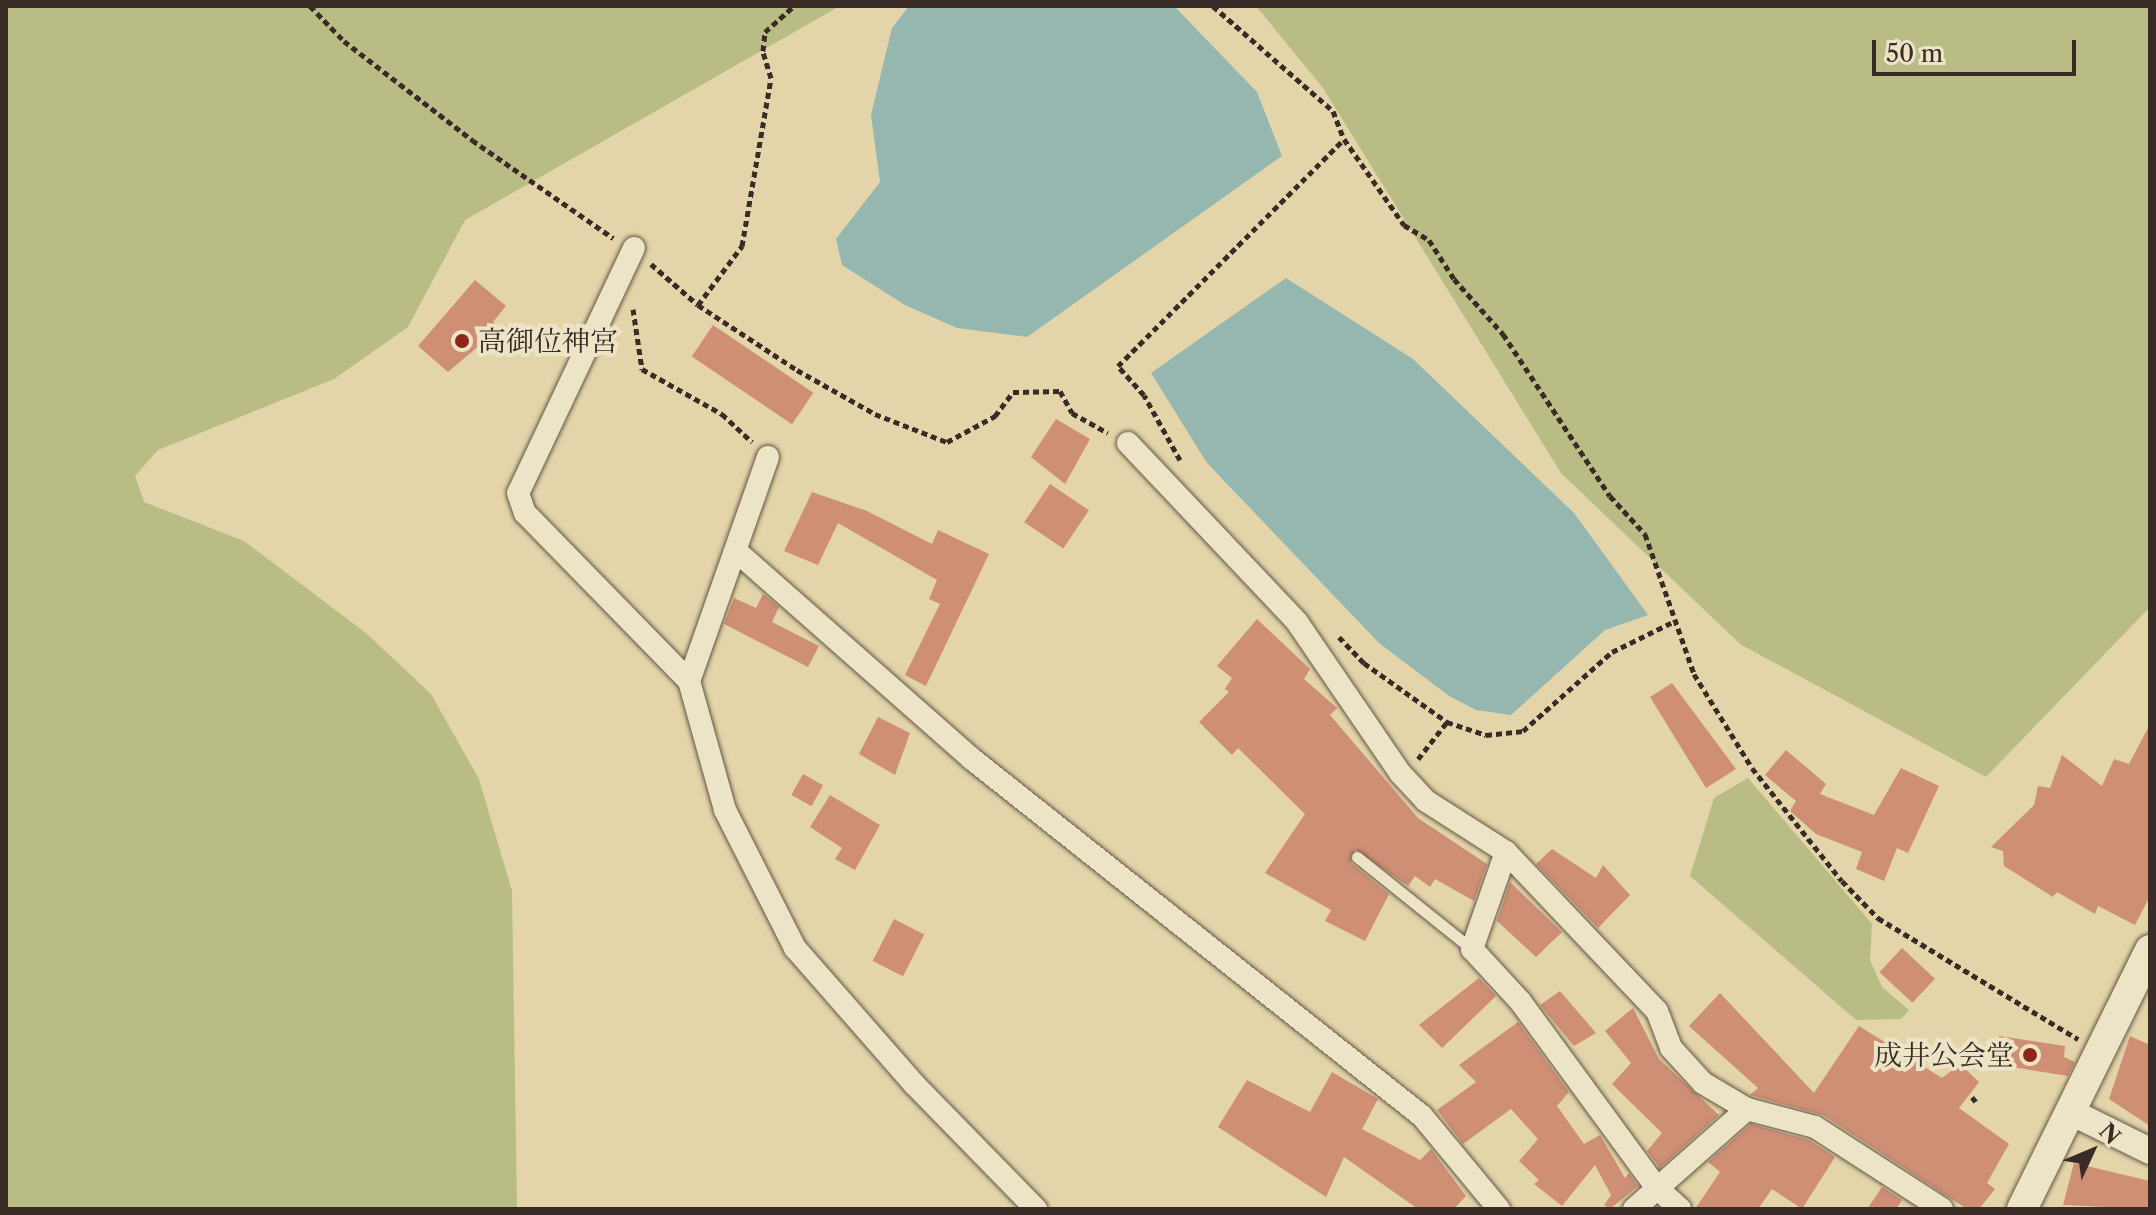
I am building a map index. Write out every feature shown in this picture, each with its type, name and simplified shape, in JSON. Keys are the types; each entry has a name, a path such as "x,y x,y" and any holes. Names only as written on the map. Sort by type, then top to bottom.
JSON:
{"main road":[{"path":"2022,1209 2073,1113 2102,1041 2150,950"}],"street":[{"path":"634,248 518,493 525,513 689,681 725,810 795,948 914,1084 1036,1209"},
{"path":"1128,443 1297,622 1400,773 1426,801 1506,852 1657,1011 1671,1048 1703,1083 1747,1109 1815,1127 1942,1209"},
{"path":"689,681 768,457"},
{"path":"736,551 972,759 1422,1116 1499,1209"},
{"path":"1506,852 1472,949 1520,1001 1657,1188 1680,1209"},
{"path":"1634,1209 1747,1109"},
{"path":"2073,1113 2150,1151"}],"lane":[{"path":"1357,857 1472,949"}],"path":[{"path":"310,6 344,41 472,140 568,210 634,248 698,305 875,414 947,442 995,416 1013,392 1060,391 1087,425 1128,443"},
{"path":"698,305 742,246 771,78 763,51 765,32 794,6"},
{"path":"1213,6 1333,111 1344,139 1404,225 1429,240 1454,279 1503,334 1610,496 1645,534 1694,674 1752,768 1878,918 2076,1038 2102,1041"},
{"path":"1183,466 1144,395 1118,366 1344,139"},
{"path":"634,295 642,369 722,414 768,457"},
{"path":"1332,630 1364,663 1447,722 1486,735 1523,731 1612,652 1675,621"},
{"path":"1425,754 1447,722"}],"green space":[{"path":"6,6 840,6 465,220 408,327 334,379 158,450 135,476 144,502 244,541 366,633 431,694 479,779 512,891 517,1209 6,1209"},
{"path":"1256,6 2150,6 2150,607 1986,777 1740,644 1561,473 1323,88"},
{"path":"1748,778 1872,924 1870,960 1882,987 1909,1010 1901,1019 1856,1020 1690,876 1714,798"}],"water":[{"path":"909,6 1174,6 1257,92 1282,156 1027,337 957,328 905,305 842,265 836,239 880,182 871,115 892,28"},
{"path":"1286,278 1413,359 1574,513 1648,615 1605,630 1511,715 1476,710 1449,696 1379,643 1207,463 1151,373"}],"building":[{"path":"475,280 506,306 493,322 500,328 448,372 418,346"},
{"path":"713,325 813,393 792,424 692,357"},
{"path":"1056,419 1090,439 1065,484 1031,457"},
{"path":"1050,484 1089,510 1063,548 1024,522"},
{"path":"812,492 867,511 932,544 938,530 989,554 926,686 905,675 940,604 929,599 937,580 838,523 818,565 784,551"},
{"path":"763,594 779,607 772,622 819,646 808,667 724,624 734,598 756,608"},
{"path":"1257,619 1310,669 1304,679 1337,708 1330,715 1418,818 1487,864 1474,901 1435,879 1430,887 1415,876 1408,886 1355,849 1351,863 1389,894 1365,941 1325,921 1331,910 1265,873 1305,814 1238,748 1232,755 1199,722 1229,692 1225,689 1232,678 1217,666"},
{"path":"1672,683 1736,769 1706,788 1650,697"},
{"path":"878,717 910,733 895,775 859,754"},
{"path":"2150,724 2150,896 2135,925 2098,906 2095,914 2057,892 2053,897 2004,866 2003,851 1991,847 2034,805 2038,786 2050,788 2062,755 2102,786 2114,759 2129,764"},
{"path":"1786,750 1826,784 1820,794 1874,815 1901,768 1939,786 1908,853 1897,848 1884,881 1856,869 1862,852 1816,834 1790,811 1796,801 1765,775"},
{"path":"803,774 823,785 811,806 791,795"},
{"path":"830,795 880,825 855,870 835,859 842,848 810,827"},
{"path":"1552,849 1596,878 1603,865 1630,895 1598,928 1536,864"},
{"path":"1510,882 1562,932 1536,957 1497,921"},
{"path":"894,919 924,934 903,976 873,961"},
{"path":"1902,948 1935,979 1912,1003 1879,972"},
{"path":"1479,978 1496,996 1442,1048 1419,1025"},
{"path":"1560,991 1596,1033 1574,1046 1540,1005"},
{"path":"1720,993 1814,1093 1859,1026 1942,1078 1960,1064 1979,1082 1959,1108 2009,1144 1987,1183 1995,1189 1979,1209 1967,1209 1823,1115 1750,1095 1758,1088 1689,1026"},
{"path":"1633,1008 1659,1059 1719,1115 1660,1168 1647,1151 1662,1133 1612,1084 1631,1063 1605,1031"},
{"path":"1518,1022 1569,1092 1557,1106 1584,1144 1600,1135 1625,1178 1629,1173 1638,1186 1610,1209 1604,1205 1611,1195 1595,1165 1562,1206 1534,1184 1539,1180 1519,1161 1538,1139 1511,1109 1463,1144 1437,1110 1476,1082 1459,1065"},
{"name":"成井公会堂","path":"1999,1036 2065,1046 2064,1057 2075,1062 2068,1076 1994,1064"},
{"path":"2130,1036 2150,1045 2150,1126 2109,1099"},
{"path":"1332,1072 1378,1099 1362,1129 1420,1160 1431,1149 1466,1196 1454,1209 1418,1209 1344,1157 1326,1197 1218,1127 1247,1080 1310,1112"},
{"path":"1751,1124 1809,1140 1835,1157 1802,1209 1772,1189 1758,1209 1695,1209 1720,1172 1708,1162"},
{"path":"2074,1163 2150,1181 2150,1209 2063,1205"},
{"path":"1882,1187 1902,1200 1896,1209 1867,1209"}],"place":[{"name":"高御位神宮","path":"462,341"},
{"name":"成井公会堂","path":"2030,1055"}]}
